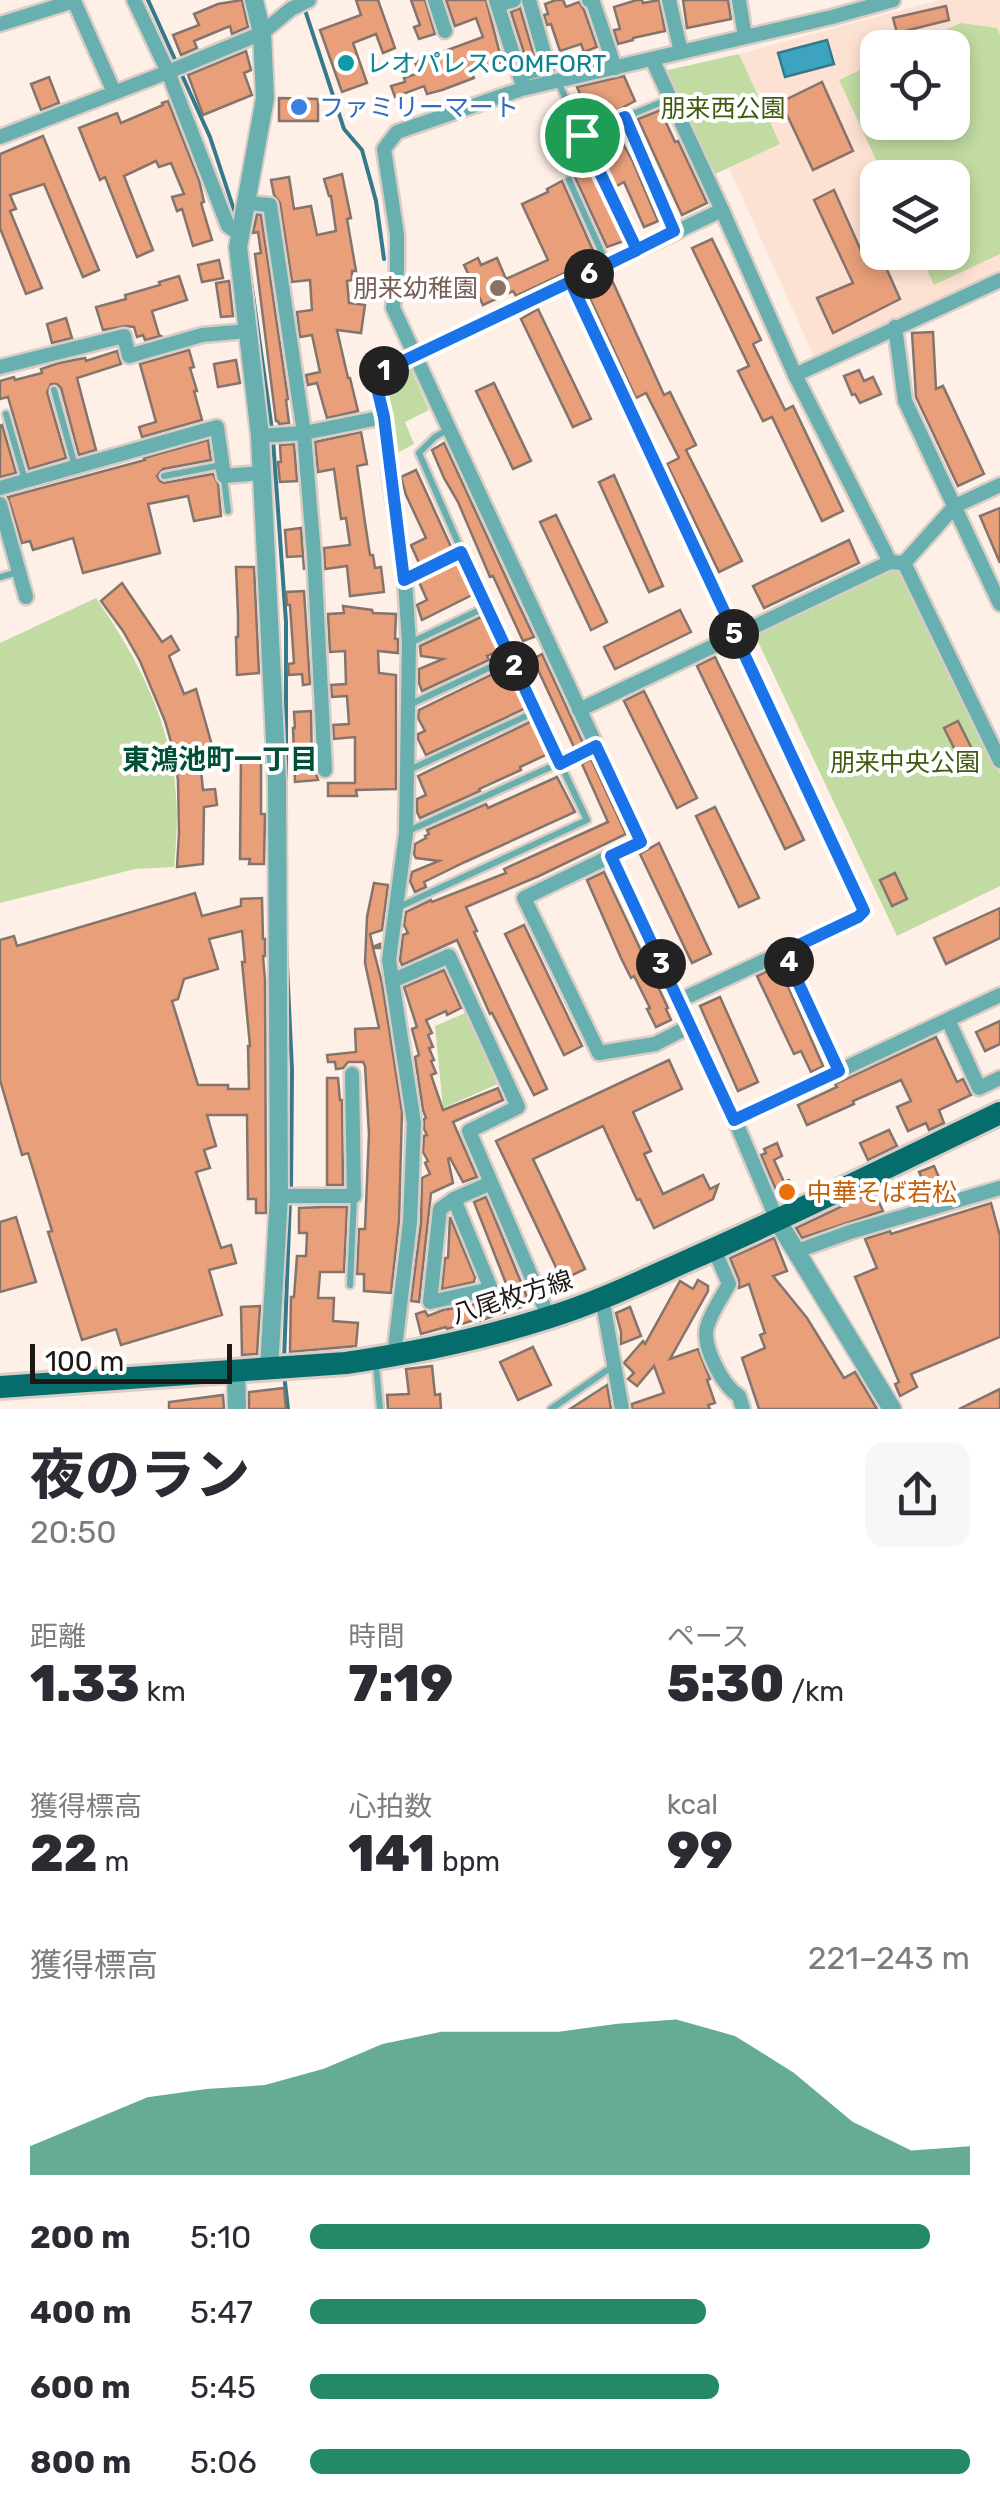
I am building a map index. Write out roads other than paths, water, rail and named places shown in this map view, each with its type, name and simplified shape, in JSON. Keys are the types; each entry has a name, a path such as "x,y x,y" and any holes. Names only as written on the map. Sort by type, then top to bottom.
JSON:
{"main road":[{"name":"八尾枚方線","path":"0,1388 279,1369 384,1357 468,1341 602,1298 777,1220 1000,1113"}],"street":[{"path":"134,0 169,72 228,226 240,235"},
{"path":"254,0 262,33 265,98 239,260 262,436 277,781 279,1369"},
{"path":"435,0 444,30"},
{"path":"514,0 497,3 522,82"},
{"path":"530,0 548,67 522,82 397,132 384,150 397,235 393,308 641,842 524,898 599,1053 654,1044 690,1026"},
{"path":"589,0 593,2 614,68"},
{"path":"669,0 682,52"},
{"path":"739,0 746,37"},
{"path":"522,82 557,81 893,0"},
{"path":"0,24 73,1 114,92"},
{"path":"0,137 262,33 304,1"},
{"path":"652,59 794,374 1000,761"},
{"path":"625,117 674,231"},
{"path":"247,202 270,205 304,433 325,770"},
{"path":"384,1357 410,1222 414,1123 388,960 406,832 409,643 384,417 374,375 722,210"},
{"path":"794,374 1000,280"},
{"path":"571,283 864,911 678,1001"},
{"path":"895,327 905,400 1000,604"},
{"path":"0,367 124,336 129,356 202,335 247,332"},
{"path":"262,436 304,433 384,417"},
{"path":"0,488 217,427 223,470 262,473"},
{"path":"580,710 897,562 956,506 1000,486"},
{"path":"0,504 26,597"},
{"path":"611,856 777,1220 892,1409"},
{"path":"784,952 839,1071"},
{"path":"392,981 449,956 518,1107 469,1131 549,1318"},
{"path":"734,1120 1000,995"},
{"path":"948,1020 979,1088 1000,1078"},
{"path":"280,1196 354,1196 352,1074"},
{"path":"454,1199 491,1288 430,1302 440,1209 454,1199 492,1184"},
{"path":"798,1251 850,1232 1000,1190"},
{"path":"714,1249 729,1284 706,1328 707,1342 721,1379 739,1396 739,1408"},
{"path":"602,1298 622,1409"},
{"path":"236,1372 237,1409"}],"lane":[{"path":"557,81 637,250"},
{"path":"582,135 670,98"},
{"path":"570,180 607,264"},
{"path":"54,390 75,466"},
{"path":"6,414 25,481"},
{"path":"396,908 587,820 418,454 435,436 448,430"},
{"path":"164,476 223,470 228,511"},
{"path":"404,580 461,552"},
{"path":"0,577 19,572"},
{"path":"409,643 486,607"},
{"path":"407,706 510,658"},
{"path":"406,772 535,712"},
{"path":"406,832 596,746"},
{"path":"350,1285 354,1196"},
{"path":"380,1409 384,1357"},
{"path":"551,1409 614,1366"}],"water":[{"path":"827,40 834,64 785,77 778,53"}],"waterway":[{"path":"148,0 177,64"},
{"path":"305,10 344,129 362,150 376,201 384,259"},
{"path":"181,73 210,137 235,213"},
{"path":"249,267 272,430"},
{"path":"273,440 286,622 286,835"},
{"path":"286,944 292,1070 291,1190"},
{"path":"284,1360 290,1199"},
{"path":"284,1374 288,1409"}],"place":[{"name":"レオパレスCOMFORT","path":"346,63"},
{"name":"ファミリーマート","path":"299,107"},
{"name":"朋来幼稚園","path":"498,288"},
{"name":"中華そば若松","path":"787,1192"}],"district":[{"name":"東鴻池町一丁目","path":"220,759"}],"park label":[{"name":"朋来西公園","path":"723,108"},
{"name":"朋来中央公園","path":"905,762"}]}
